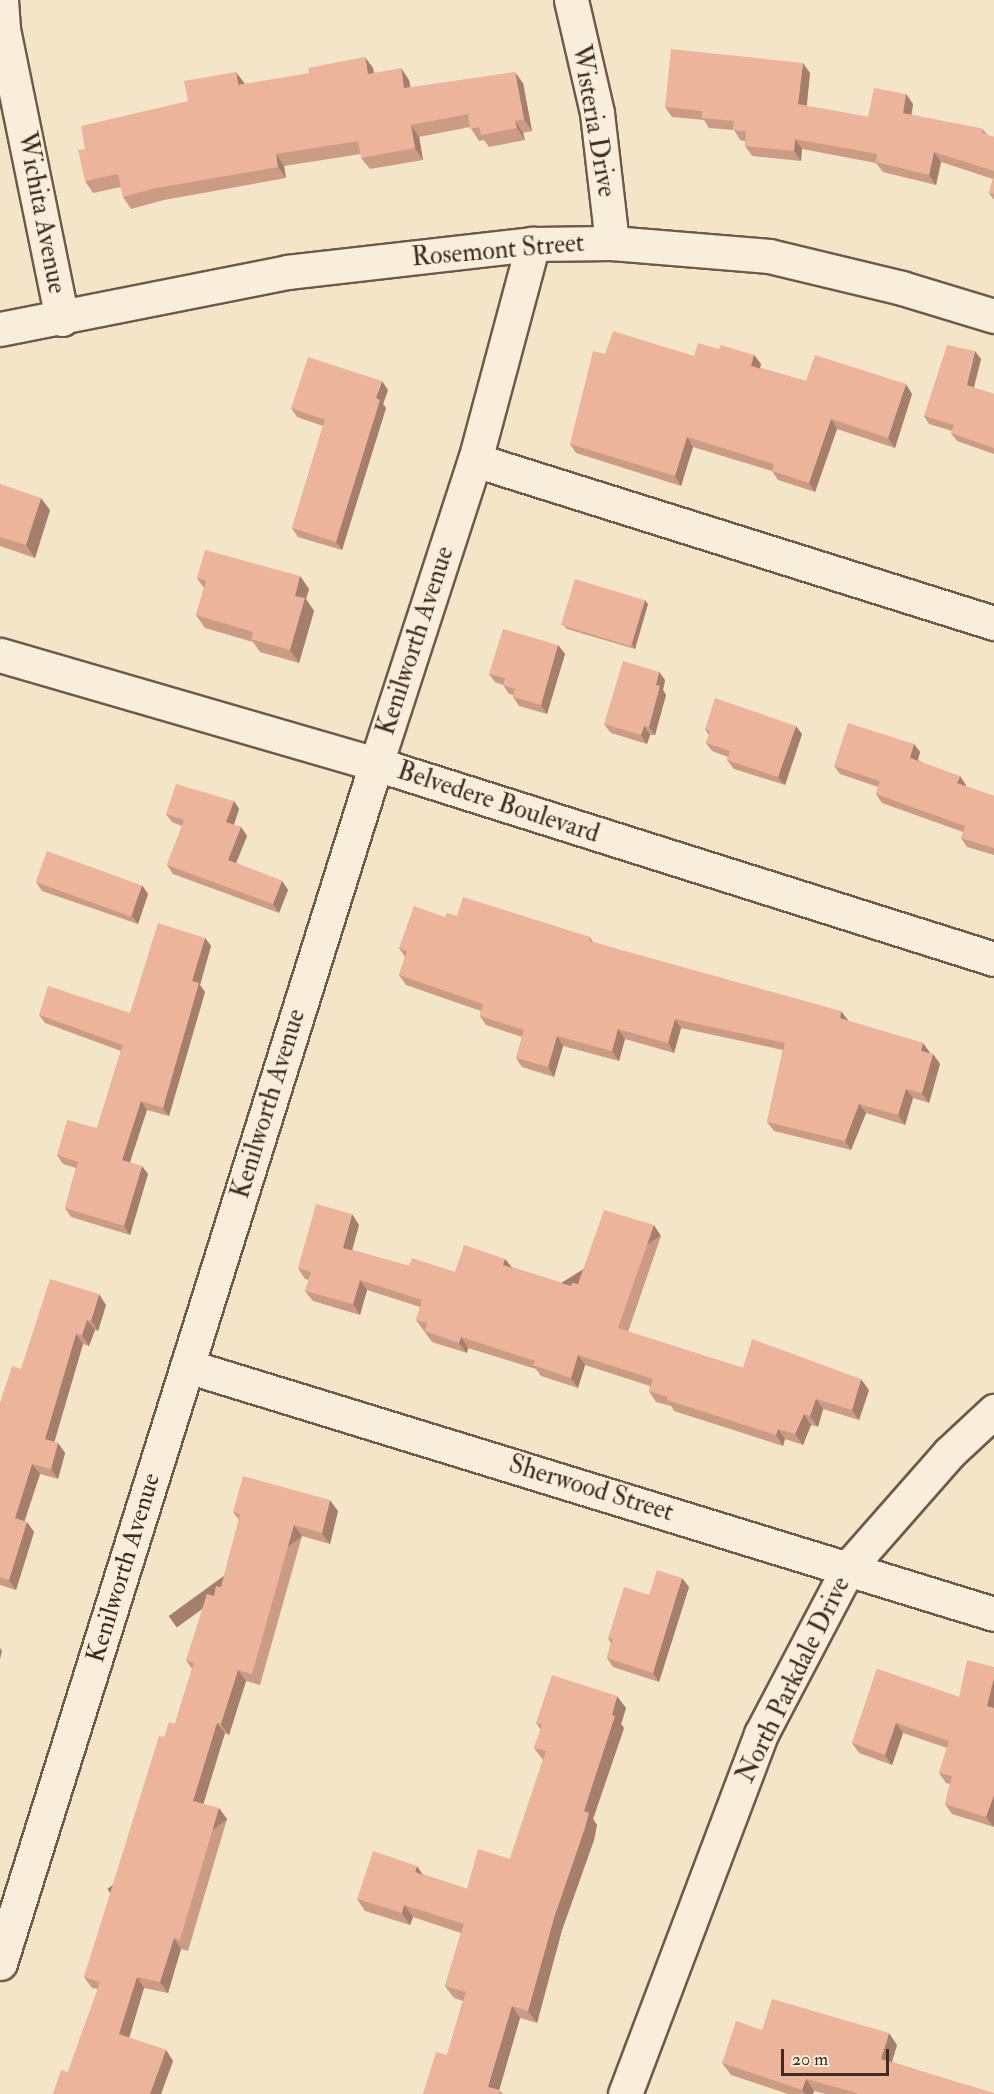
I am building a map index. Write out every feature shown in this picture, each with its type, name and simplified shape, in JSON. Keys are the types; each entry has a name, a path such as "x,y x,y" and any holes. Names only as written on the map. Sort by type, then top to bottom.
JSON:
{"street":[{"name":"Wichita Avenue","path":"1,0 3,29 62,319"},
{"name":"Wisteria Drive","path":"570,0 597,113 612,243"},
{"name":"Rosemont Street","path":"0,329 62,319 287,272 533,244 612,243 769,256 902,288 994,315"},
{"name":"Kenilworth Avenue","path":"0,1963 376,764 475,460 533,244"},
{"path":"475,460 994,623"},
{"name":"Belvedere Boulevard","path":"0,655 376,764 994,959"},
{"name":"Sherwood Street","path":"187,1366 994,1614"},
{"name":"North Parkdale Drive","path":"625,2094 762,1734 848,1568 949,1453 994,1411"}],"building":[{"path":"671,49 803,63 798,104 868,117 874,88 906,94 903,113 983,129 982,133 994,137 994,171 934,152 929,175 876,162 877,154 795,139 794,151 745,146 746,131 733,130 734,121 702,118 702,111 665,107"},
{"path":"365,57 368,74 401,68 404,88 515,72 524,119 515,121 517,128 481,135 479,127 470,129 468,114 411,125 415,148 361,158 358,141 276,154 278,167 156,188 123,197 118,174 85,181 78,150 85,149 81,126 188,101 184,81 236,72 238,85 309,73 308,68"},
{"path":"994,176 994,194 989,193"},
{"path":"613,331 694,356 698,343 719,349 721,345 754,355 751,366 806,381 815,355 906,384 888,438 831,419 809,483 772,471 774,464 687,437 675,476 570,444 593,351 605,354"},
{"path":"947,345 975,351 967,385 994,394 994,448 951,433 954,425 924,416"},
{"path":"308,357 382,381 376,398 380,400 336,542 292,528 325,420 291,408"},
{"path":"0,484 41,498 26,545 0,537"},
{"path":"205,550 300,576 295,596 305,598 290,650 251,639 253,632 196,615 206,581 197,578"},
{"path":"575,579 645,600 631,646 561,625"},
{"path":"503,629 558,645 541,705 513,697 515,689 503,685 505,678 489,674"},
{"path":"623,661 659,672 656,685 660,686 649,727 644,726 641,735 604,724"},
{"path":"715,698 796,726 778,777 727,760 730,751 706,743 710,731 705,729"},
{"path":"848,723 914,744 910,758 960,776 957,783 994,796 994,848 961,838 965,826 876,794 880,781 834,766"},
{"path":"176,784 234,801 226,822 241,827 228,860 282,881 273,904 167,865 184,820 166,814"},
{"path":"47,851 142,886 131,917 36,882"},
{"path":"463,897 590,937 589,941 841,1011 840,1018 923,1043 921,1051 933,1054 922,1093 906,1089 898,1115 859,1104 845,1141 767,1122 785,1043 675,1019 668,1043 618,1029 612,1051 557,1036 548,1067 516,1058 524,1030 480,1016 483,1004 399,975 407,951 399,948 414,906 445,917 447,913 457,916"},
{"path":"158,923 205,938 192,981 199,983 163,1108 141,1101 122,1160 142,1166 124,1226 65,1208 78,1162 57,1155 67,1120 97,1128 123,1045 39,1015 48,986 130,1013"},
{"path":"316,1204 352,1214 343,1248 409,1266 412,1258 455,1272 464,1245 505,1259 503,1265 571,1286 572,1283 578,1284 604,1210 654,1225 618,1328 743,1368 752,1339 861,1379 852,1410 816,1399 810,1416 804,1414 795,1434 778,1429 776,1435 667,1400 668,1397 649,1391 653,1379 578,1355 571,1378 533,1365 535,1361 461,1337 459,1343 425,1331 427,1323 416,1320 422,1300 360,1280 353,1304 305,1291 311,1272 298,1268"},
{"path":"50,1279 99,1294 91,1321 87,1320 82,1335 76,1334 45,1439 58,1443 51,1469 32,1464 15,1518 27,1522 9,1580 0,1577 0,1403 12,1366 21,1369"},
{"path":"243,1476 330,1500 322,1533 294,1525 252,1674 238,1670 221,1724 217,1723 193,1801 219,1808 180,1940 174,1938 160,1982 137,1977 119,2034 166,2050 150,2094 53,2094 61,2070 68,2072 100,1982 84,1977 159,1736 164,1737 169,1722 175,1724 194,1663 186,1660 207,1594 214,1596 216,1586 221,1587 240,1514 233,1512"},
{"path":"657,1570 682,1578 653,1673 607,1658 613,1639 608,1638 624,1587 649,1595"},
{"path":"967,1660 994,1667 994,1678 987,1706 994,1708 994,1795 986,1817 945,1804 952,1776 939,1773 949,1741 896,1723 885,1755 852,1743 877,1669 959,1697"},
{"path":"552,1675 617,1696 612,1715 615,1716 584,1811 589,1813 585,1828 554,1918 528,2011 512,2006 488,2087 500,2090 499,2094 423,2094 436,2052 447,2055 466,1992 445,1986 464,1924 404,1905 402,1913 357,1899 373,1851 417,1866 415,1872 467,1889 478,1849 510,1859 546,1751 534,1748 542,1725 536,1723"},
{"path":"772,1999 889,2033 881,2059 994,2094 857,2094 806,2079 802,2090 722,2063 736,2021 762,2030"}]}
